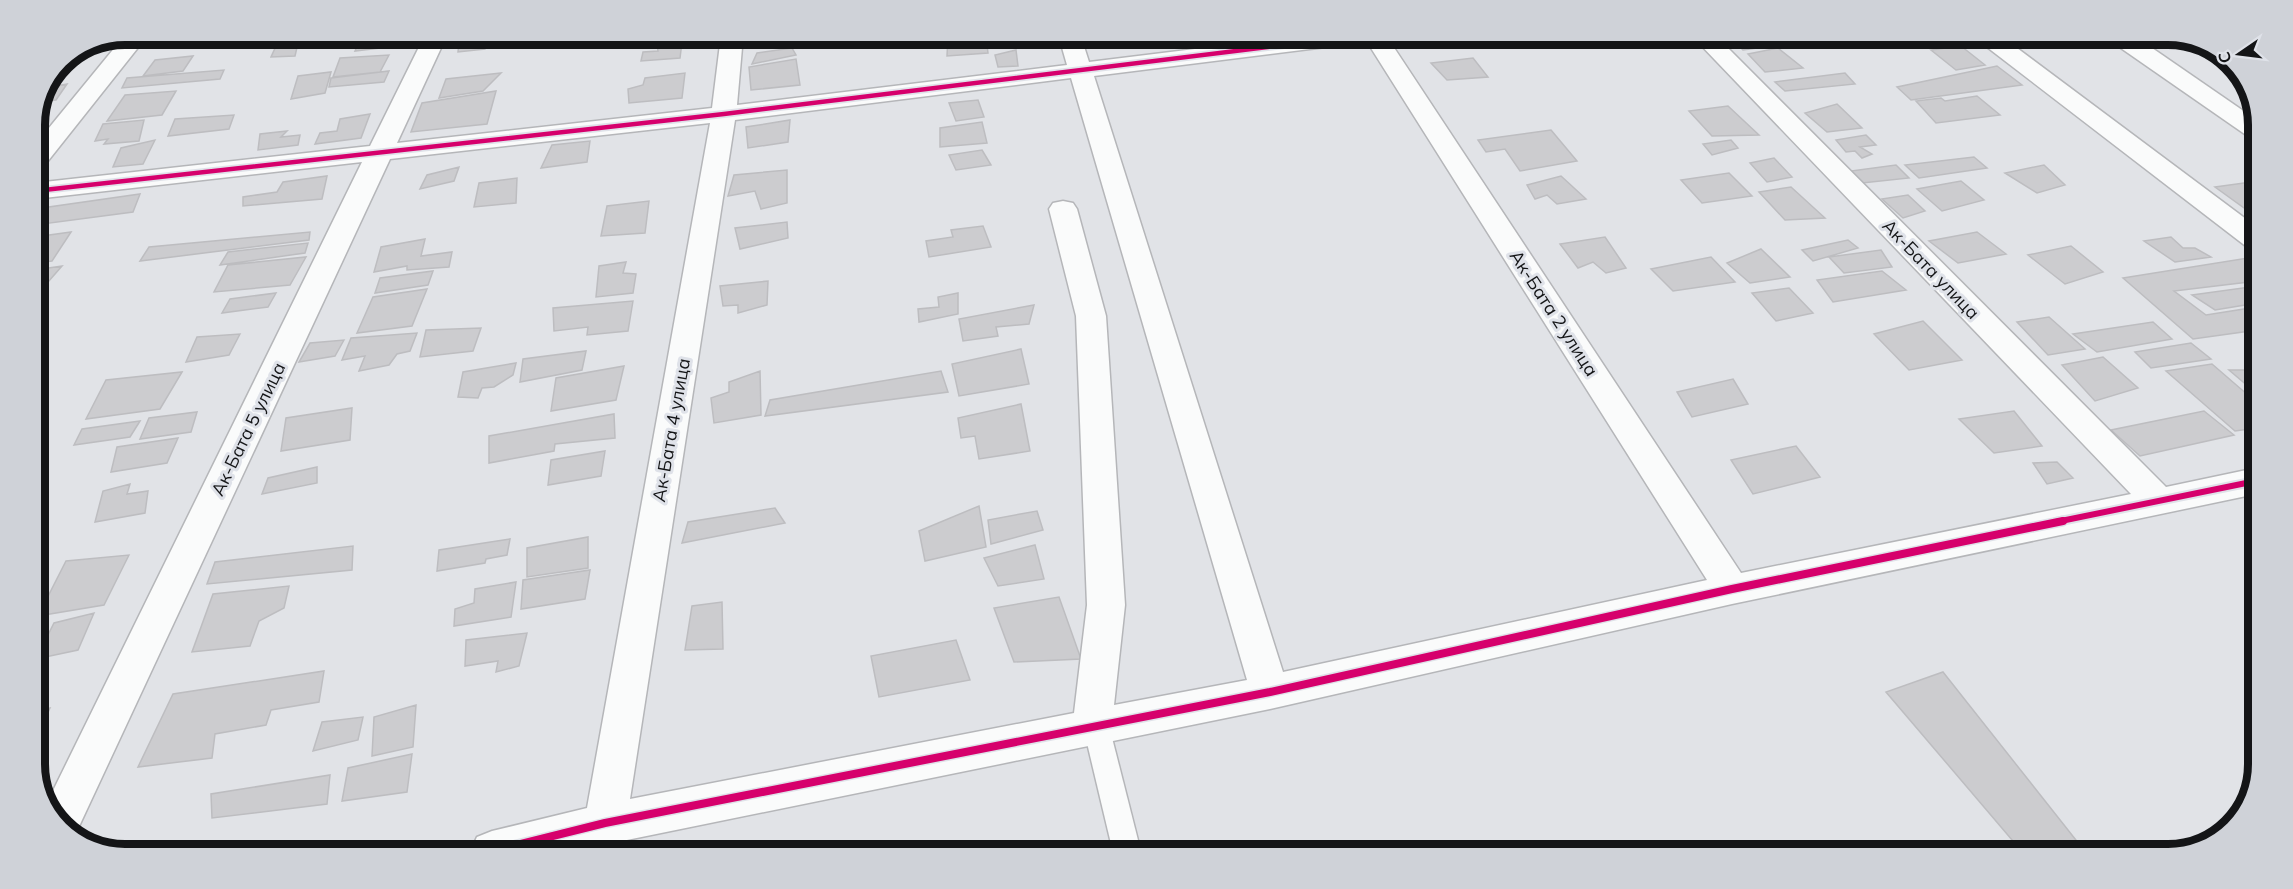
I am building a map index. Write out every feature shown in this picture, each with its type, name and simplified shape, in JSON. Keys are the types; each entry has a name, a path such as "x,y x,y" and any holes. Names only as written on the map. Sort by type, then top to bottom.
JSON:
{"main road":[{"path":"45,149 128,45"},
{"name":"Ак-Бата 5 улица","path":"63,815 431,45"},
{"name":"Ак-Бата 4 улица","path":"605,823 724,114 731,45"},
{"path":"1073,45 1270,692"},
{"path":"45,189 724,114 1285,45"},
{"name":"Ак-Бата 2 улица","path":"1380,45 1732,589"},
{"name":"Ак-Бата улица","path":"1712,45 2158,500"},
{"path":"1999,45 2248,233"},
{"path":"2132,45 2248,125"},
{"path":"1063,209 1090,316 1101,488 1107,606 1094,727"},
{"path":"517,844 605,823 1270,692 1732,589 2248,483"}],"lane":[{"path":"1094,727 1125,844"}],"building":[{"path":"277,45 298,45 295,56 271,57"},
{"path":"358,45 396,45 396,46 355,51"},
{"path":"459,45 486,45 485,49 458,52"},
{"path":"657,45 682,45 680,58 641,61 643,52 658,51"},
{"path":"948,45 987,45 988,53 947,56"},
{"path":"1738,45 1772,46 1743,50"},
{"path":"1961,46 1985,65 1956,70 1931,50"},
{"path":"792,48 796,55 752,64 757,53"},
{"path":"1778,48 1803,68 1765,72 1748,54"},
{"path":"1016,50 1018,66 998,67 995,55"},
{"path":"389,55 380,72 333,77 340,58"},
{"path":"193,56 183,71 143,76 155,60"},
{"path":"1473,58 1488,77 1447,80 1431,63"},
{"path":"796,59 800,85 751,90 749,67"},
{"path":"1997,66 2022,85 1911,100 1897,87"},
{"path":"224,70 220,79 122,88 127,78"},
{"path":"389,71 384,82 329,87 331,78"},
{"path":"331,72 325,93 291,99 298,76"},
{"path":"501,73 483,91 439,98 446,79"},
{"path":"685,73 682,98 629,103 628,89 643,85 645,78"},
{"path":"1845,73 1855,84 1785,91 1775,82"},
{"path":"67,84 56,100 49,101 51,94 55,86"},
{"path":"176,91 162,115 107,121 125,95"},
{"path":"496,91 487,124 411,132 422,103"},
{"path":"1977,96 2000,115 1936,123 1916,101 1941,98 1945,101"},
{"path":"978,100 984,117 956,121 949,103"},
{"path":"1837,104 1862,128 1827,132 1805,113"},
{"path":"1728,106 1759,135 1712,136 1689,111"},
{"path":"370,114 361,138 315,144 320,133 337,131 340,119"},
{"path":"234,115 229,129 168,136 175,119"},
{"path":"144,120 139,141 104,144 108,139 95,141 103,124"},
{"path":"790,120 788,142 748,148 746,127"},
{"path":"982,122 987,143 940,147 940,128"},
{"path":"1551,130 1577,161 1520,171 1505,149 1486,152 1478,140"},
{"path":"287,131 281,137 300,135 298,145 258,150 260,134"},
{"path":"1866,135 1876,145 1860,147 1872,154 1862,158 1855,151 1846,152 1836,140"},
{"path":"155,140 143,164 113,167 121,148"},
{"path":"1731,140 1738,148 1712,155 1703,144"},
{"path":"590,141 587,162 541,168 552,145"},
{"path":"982,150 991,165 956,170 949,155"},
{"path":"1974,157 1987,168 1919,178 1905,165"},
{"path":"1774,158 1792,177 1767,182 1750,163"},
{"path":"1896,165 1909,178 1862,183 1851,171"},
{"path":"2044,165 2065,185 2037,193 2005,173"},
{"path":"459,167 454,181 420,189 427,175"},
{"path":"787,170 787,203 761,209 755,191 728,196 734,175"},
{"path":"1729,173 1752,196 1702,203 1681,180"},
{"path":"327,176 322,199 243,206 243,197 277,192 283,182"},
{"path":"1561,176 1586,199 1557,204 1547,195 1535,199 1527,185"},
{"path":"517,178 516,203 474,207 479,183"},
{"path":"1961,181 1984,200 1942,211 1917,189"},
{"path":"2248,182 2248,211 2215,187"},
{"path":"1791,187 1825,218 1785,220 1759,192"},
{"path":"140,194 133,212 45,224 45,208"},
{"path":"1908,195 1925,211 1903,218 1882,199"},
{"path":"649,201 645,233 601,236 607,206"},
{"path":"787,222 788,238 740,249 735,228"},
{"path":"983,226 991,247 929,257 926,241 953,237 951,230"},
{"path":"71,232 52,261 45,262 45,236"},
{"path":"310,232 309,240 140,261 149,247"},
{"path":"1977,232 2006,254 1958,263 1929,241"},
{"path":"1605,237 1626,268 1606,273 1593,262 1578,268 1560,244"},
{"path":"2171,237 2183,248 2195,248 2211,257 2175,262 2144,241"},
{"path":"425,239 421,256 452,252 449,267 407,270 407,266 374,272 381,247"},
{"path":"1848,240 1858,248 1813,261 1802,250"},
{"path":"308,243 305,253 220,265 228,252"},
{"path":"2071,246 2103,272 2065,284 2028,255"},
{"path":"1761,249 1790,277 1750,283 1727,263"},
{"path":"1881,250 1892,267 1844,273 1829,257"},
{"path":"306,257 290,285 214,292 228,265"},
{"path":"1711,257 1735,282 1673,291 1651,269"},
{"path":"2248,258 2248,282 2174,291 2206,315 2248,308 2248,331 2193,339 2123,278"},
{"path":"626,262 623,273 636,274 633,293 596,297 599,266"},
{"path":"62,266 45,282 45,269"},
{"path":"433,271 428,285 375,293 380,278"},
{"path":"1882,271 1906,290 1833,302 1817,280"},
{"path":"768,281 767,305 738,313 738,305 723,306 720,286"},
{"path":"2248,287 2248,304 2215,310 2192,295"},
{"path":"1789,288 1813,313 1776,321 1752,293"},
{"path":"427,289 412,326 357,333 373,297"},
{"path":"276,293 268,307 222,313 230,299"},
{"path":"958,293 958,314 919,322 918,309 939,307 938,297"},
{"path":"633,301 628,331 587,335 588,327 554,331 553,308"},
{"path":"1034,305 1029,324 996,327 998,336 963,341 959,319"},
{"path":"2049,317 2085,349 2048,355 2017,322"},
{"path":"1923,321 1962,360 1909,370 1874,334"},
{"path":"2153,322 2172,339 2097,352 2073,334"},
{"path":"481,328 473,351 420,357 426,330"},
{"path":"417,333 410,351 397,354 389,365 359,371 365,356 342,360 351,338"},
{"path":"240,334 229,355 186,362 197,337"},
{"path":"344,340 335,356 299,362 310,343"},
{"path":"2191,343 2211,359 2151,368 2135,352"},
{"path":"1021,349 1029,384 959,396 952,364"},
{"path":"586,351 582,370 520,382 523,359"},
{"path":"2103,357 2138,388 2095,401 2062,365"},
{"path":"516,363 513,375 494,387 482,388 478,398 458,397 463,372"},
{"path":"2212,364 2248,395 2248,429 2235,431 2166,371"},
{"path":"624,366 616,400 551,411 556,378"},
{"path":"2229,370 2248,370 2248,386"},
{"path":"760,371 761,415 714,423 711,398 729,392 729,382"},
{"path":"941,371 948,392 765,416 770,400"},
{"path":"182,372 160,409 86,419 106,380"},
{"path":"1733,379 1748,404 1692,417 1677,392"},
{"path":"1021,404 1030,451 979,459 975,436 961,438 958,418"},
{"path":"352,408 350,440 281,451 286,418"},
{"path":"2014,411 2042,446 1994,453 1959,419"},
{"path":"2204,411 2234,435 2140,456 2111,430"},
{"path":"197,412 191,432 140,439 149,418"},
{"path":"614,414 615,438 555,444 554,451 489,463 489,436"},
{"path":"140,421 130,437 74,445 82,429"},
{"path":"178,438 167,463 111,472 117,447"},
{"path":"1796,446 1820,477 1753,494 1731,460"},
{"path":"605,451 601,476 548,485 551,460"},
{"path":"2057,462 2073,478 2047,484 2033,463"},
{"path":"317,467 317,483 262,494 268,478"},
{"path":"130,484 127,494 148,491 145,513 95,522 103,491"},
{"path":"979,506 986,547 925,561 919,531"},
{"path":"775,508 785,523 682,543 688,522"},
{"path":"1037,511 1043,530 991,544 988,520"},
{"path":"588,537 588,568 527,577 527,548"},
{"path":"510,539 507,555 486,559 485,563 437,571 439,550"},
{"path":"1035,545 1044,579 998,586 984,558"},
{"path":"353,546 352,570 207,584 215,562"},
{"path":"129,555 104,605 45,615 45,602 66,561"},
{"path":"590,570 585,599 521,609 523,580"},
{"path":"516,582 511,617 454,626 455,609 474,603 475,589"},
{"path":"289,586 284,608 259,621 250,646 192,652 213,594"},
{"path":"1059,597 1081,659 1014,662 994,608"},
{"path":"722,602 723,649 685,650 692,606"},
{"path":"94,613 78,650 45,657 45,641 54,623"},
{"path":"527,633 519,666 496,672 498,661 465,666 466,640"},
{"path":"956,640 970,680 879,697 871,656"},
{"path":"324,671 319,702 271,710 266,725 215,734 212,758 138,767 173,694"},
{"path":"1943,672 2079,844 2015,844 1886,692"},
{"path":"416,705 413,747 372,756 374,717"},
{"path":"50,708 45,719 45,709"},
{"path":"363,717 358,740 313,751 322,722"},
{"path":"412,754 407,792 342,801 348,768"},
{"path":"330,775 327,804 212,818 211,794"}],"cycle path":[{"path":"45,190 724,114 1285,45"},
{"path":"520,844 605,823 1270,692 1732,589 2248,483"}]}
